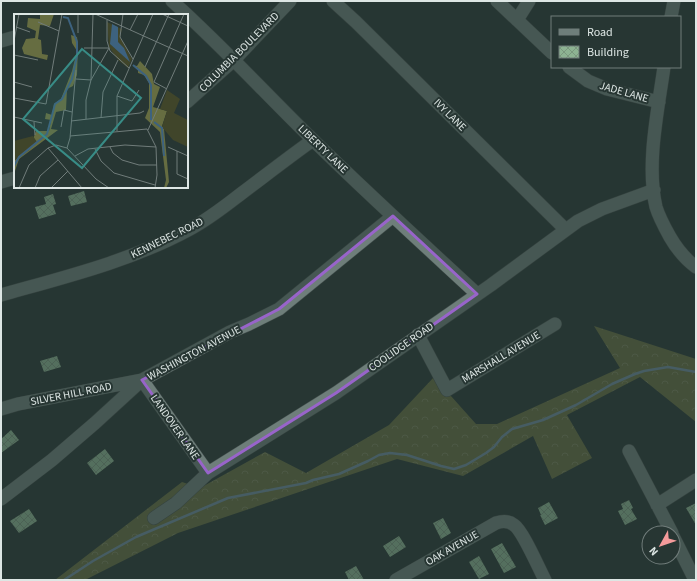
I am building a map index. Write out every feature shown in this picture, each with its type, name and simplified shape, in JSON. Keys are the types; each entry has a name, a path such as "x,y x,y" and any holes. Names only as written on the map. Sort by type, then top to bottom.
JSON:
{"street":[{"name":"LIBERTY LANE","path":"172,1 186,14"},
{"name":"COLUMBIA BOULEVARD","path":"188,101 234,60 290,1"},
{"name":"IVY LANE","path":"333,1 566,230"},
{"path":"497,1 551,52"},
{"path":"517,20 529,1"},
{"path":"671,16 674,1"},
{"name":"LIBERTY LANE","path":"188,15 313,140 477,294"},
{"path":"1,41 14,37"},
{"name":"JADE LANE","path":"570,68 588,81 607,89 659,102"},
{"path":"664,68 654,142 653,182 656,207 664,227 676,246 688,261 696,267"},
{"name":"KENNEBEC ROAD","path":"1,295 60,279 130,257 191,229 212,216 313,140"},
{"path":"1,182 14,178"},
{"name":"COOLIDGE ROAD","path":"154,518 176,503 208,473 336,393 491,285 578,221 602,209 654,190"},
{"name":"WASHINGTON AVENUE","path":"1,499 95,423 142,380 230,332 279,309 393,216"},
{"name":"MARSHALL AVENUE","path":"418,335 447,390 555,324"},
{"name":"SILVER HILL ROAD","path":"1,409 18,404 142,380"},
{"name":"LANDOVER LANE","path":"142,380 208,473"},
{"path":"629,451 668,525"},
{"path":"657,505 696,480"},
{"name":"OAK AVENUE","path":"396,580 496,523 501,522 510,523 520,532 544,580"},
{"path":"681,552 695,580"}],"highlighted area":[{"path":"393,216 477,294 336,393 208,473 142,380 279,309"}],"green space":[{"path":"594,326 696,359 696,422 640,377 567,415 592,458 552,479 533,436 463,476 397,459 178,533 85,580 55,580 182,482 200,488 265,452 306,473 389,425 434,377 476,424 497,424 620,368"}],"building":[{"path":"84,191 87,202 71,206 68,196"},
{"path":"53,194 56,204 53,205 56,214 39,219 35,207 46,204 44,197"},
{"path":"57,356 61,367 44,372 40,361"},
{"path":"11,430 19,440 1,453 1,439"},
{"path":"105,449 114,461 96,475 87,463"},
{"path":"629,500 633,508 631,509 637,519 625,525 618,511 623,509 621,504"},
{"path":"549,502 558,518 545,525 538,508"},
{"path":"696,503 696,525 686,508"},
{"path":"29,509 37,521 19,533 10,521"},
{"path":"443,518 451,533 441,539 433,523"},
{"path":"399,536 406,547 390,557 383,546"},
{"path":"502,543 516,567 504,573 491,549"},
{"path":"479,556 489,574 479,579 469,562"},
{"path":"356,566 364,580 349,580 345,572"}],"waterway":[{"path":"64,580 93,561 136,537 228,498 306,483 339,474 379,455 390,453 407,455 454,469 466,465 486,453 512,429 543,420 576,405 612,384 635,374 668,367 696,372"}]}
